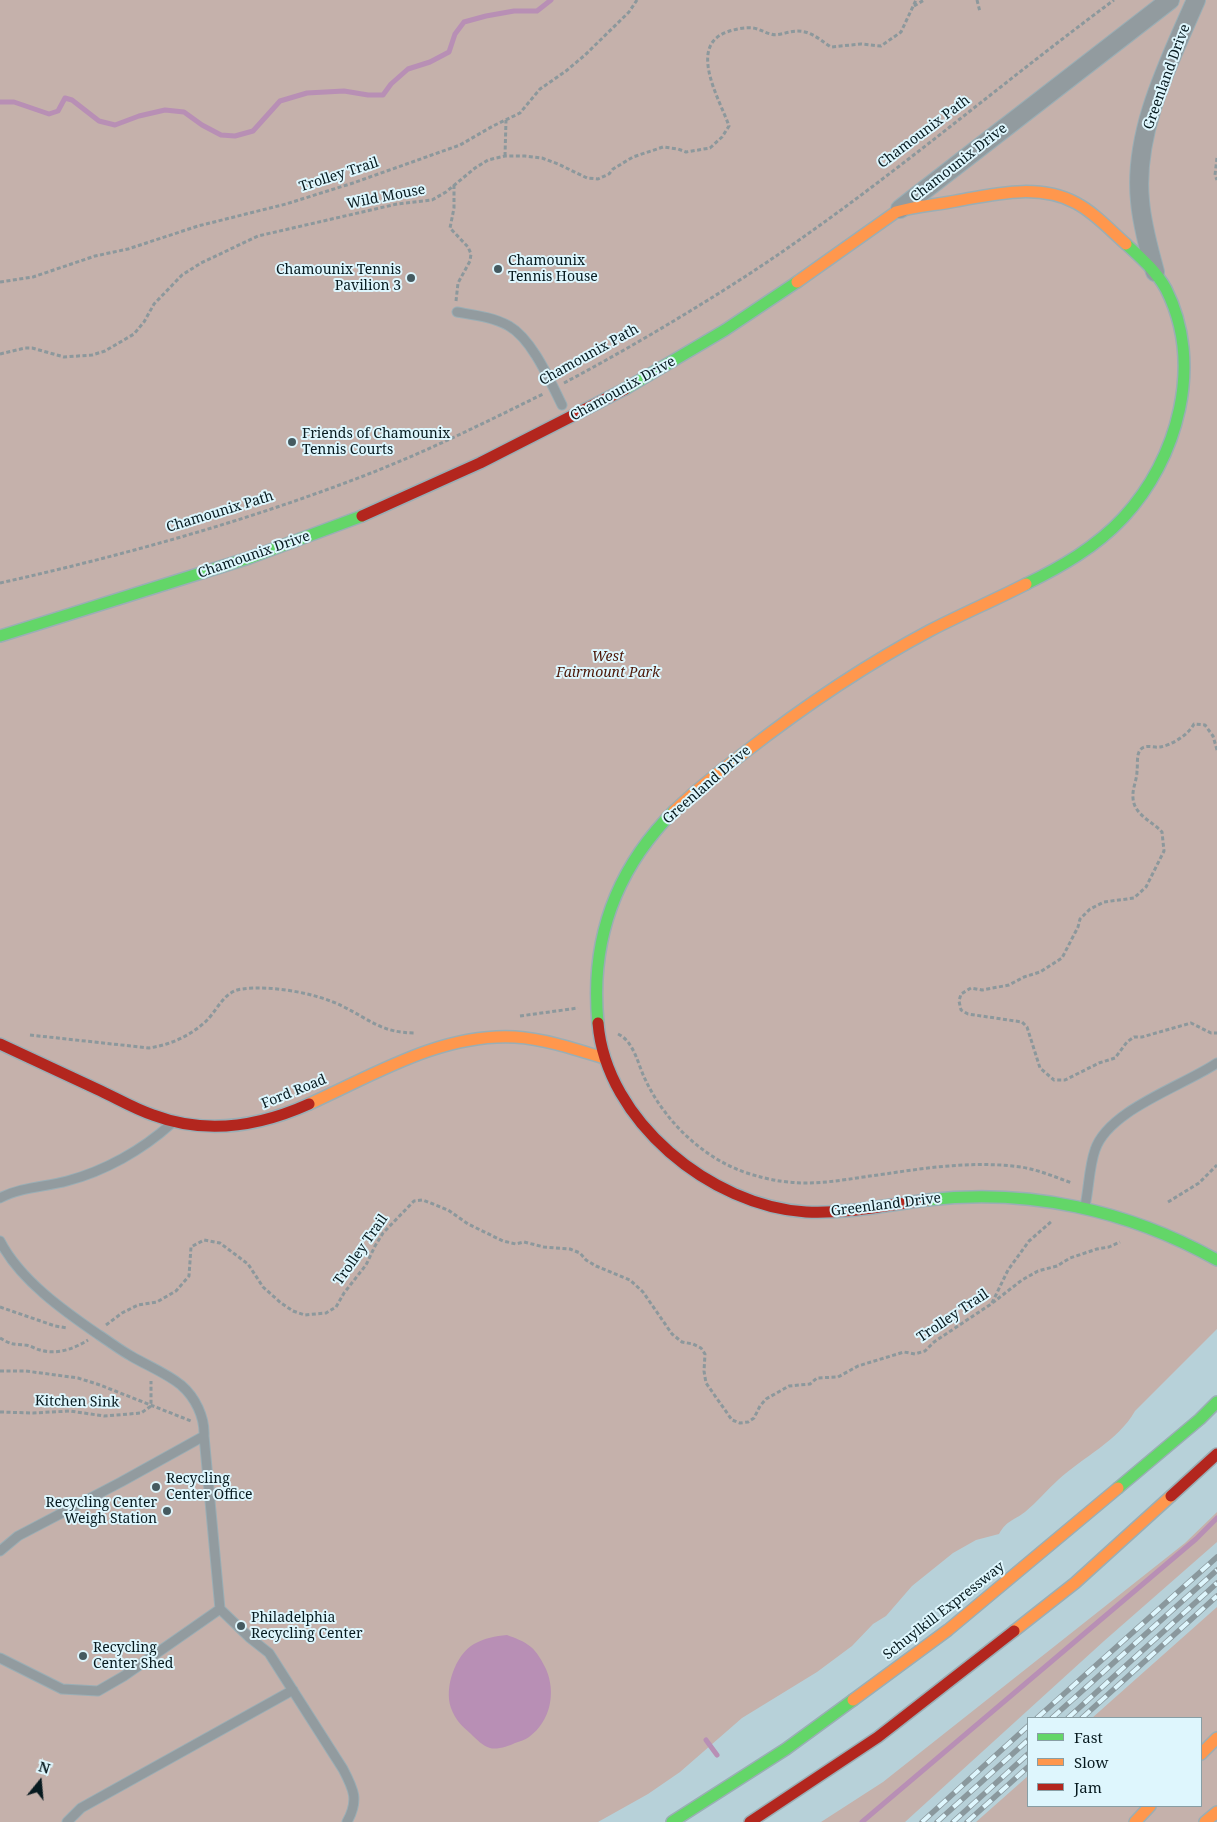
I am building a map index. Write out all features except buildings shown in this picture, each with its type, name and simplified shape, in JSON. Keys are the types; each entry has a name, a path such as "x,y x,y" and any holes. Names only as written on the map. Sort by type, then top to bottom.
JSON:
{"main road":[{"name":"Greenland Drive","path":"898,211 1004,193 1033,191 1049,192 1062,196 1087,208 1156,273 1174,310 1183,350 1184,372 1178,418 1172,438 1154,477 1139,498 1108,533 1090,548 1047,573 922,634 856,673 764,736 697,790 658,827 642,847 617,887 603,929 598,954 596,1001 599,1038 604,1058 613,1078 635,1113 665,1148 695,1173 732,1194 755,1202 782,1209 824,1213 940,1198 968,1196 1022,1198 1085,1209 1167,1234 1217,1260"},
{"name":"Chamounix Drive","path":"0,636 279,548 430,486 544,432 678,359 780,294 898,211"},
{"name":"Ford Road","path":"0,1044 110,1096 173,1122 214,1127 236,1127 284,1115 399,1062 446,1047 487,1038 514,1037 538,1040 604,1058"},
{"name":"Schuylkill Expressway","path":"672,1822 786,1749 948,1630 1200,1420 1217,1402"},
{"path":"750,1822 878,1737 1075,1583 1217,1454"},
{"path":"1202,1753 1217,1738"},
{"path":"1135,1822 1149,1807"},
{"path":"1205,1822 1217,1812"}],"street":[{"name":"Chamounix Drive","path":"898,211 1170,0"},
{"name":"Greenland Drive","path":"1156,273 1143,223 1140,191 1141,161 1151,114 1196,0"}],"lane":[{"path":"457,312 499,321 518,332 536,356 562,405"},
{"path":"1085,1209 1094,1150 1099,1139 1124,1115 1217,1063"},
{"path":"0,1198 20,1190 66,1181 88,1174 153,1140 173,1122"},
{"path":"0,1242 14,1264 58,1305 79,1322 130,1356 151,1366 182,1386 194,1400 204,1431 220,1609 250,1638 269,1653 343,1769 352,1788 355,1809 347,1822"},
{"path":"0,1551 18,1536 121,1482 204,1431"},
{"path":"0,1658 62,1689 98,1691 124,1676 220,1609"},
{"path":"67,1822 81,1808 293,1690"}],"path":[{"name":"Trolley Trail","path":"0,282 33,277 80,260 128,248 198,226 271,208 353,183 460,145 520,113 540,89 585,55 629,12 637,0"},
{"name":"Wild Mouse","path":"0,354 25,348 32,348 64,357 105,352 134,334 144,322 154,304 182,275 201,263 258,236 397,204 432,200 446,192 475,168 488,160 505,156 542,158 587,178 598,179 609,174 613,169 633,157 664,147 686,152 710,148 722,137 729,126 711,82 708,57 710,46 719,34 735,29 752,28 772,35 804,31 813,34 831,47 861,44 881,46 901,32 916,0"},
{"path":"913,6 924,0"},
{"path":"977,0 980,12"},
{"name":"Chamounix Path","path":"0,584 52,572 202,530 320,492 414,455 554,389 689,312 754,270 879,181 1114,0"},
{"path":"505,156 506,120"},
{"path":"1217,158 1215,175 1217,180"},
{"path":"454,185 454,208 450,228 471,254 470,261 458,283 456,294 457,312"},
{"path":"1217,750 1213,736 1205,725 1194,724 1189,733 1177,740 1164,746 1147,746 1141,749 1138,754 1133,797 1139,812 1162,832 1164,851 1146,887 1134,898 1104,902 1090,909 1080,919 1078,927 1062,958 1040,972 1024,977 1009,985 982,990 971,988 961,994 958,1001 961,1010 968,1014 1022,1022 1027,1027 1040,1068 1054,1080 1065,1080 1099,1063 1115,1058 1127,1042 1134,1037 1142,1037 1191,1023 1211,1033 1217,1033"},
{"path":"27,1033 34,1036 62,1040 149,1048 167,1045 187,1035 205,1022 218,1005 230,994 240,989 254,988 297,992 320,997 342,1006 387,1030 416,1034 424,1032"},
{"path":"513,1017 577,1008 582,1010"},
{"path":"617,1033 628,1040 646,1082 659,1104 676,1124 690,1139 708,1153 743,1172 768,1179 809,1184 917,1170 994,1165 1044,1172 1077,1186"},
{"path":"1168,1202 1199,1182 1217,1165"},
{"name":"Trolley Trail","path":"0,1338 11,1345 26,1345 51,1353 80,1345 122,1313 138,1305 157,1302 176,1290 189,1276 191,1247 204,1240 220,1244 248,1264 263,1287 293,1311 305,1315 326,1313 336,1307 344,1293 366,1265 383,1233 414,1201 423,1200 448,1210 468,1224 503,1241 570,1249 596,1266 630,1280 643,1292 672,1334 682,1342 701,1348 705,1354 704,1371 706,1383 732,1420 740,1423 748,1422 754,1418 766,1399 788,1386 810,1384 817,1378 838,1377 858,1366 904,1352 914,1354 925,1351 934,1342 991,1304 1022,1280 1038,1271 1057,1266 1070,1258 1120,1242"},
{"path":"991,1304 1008,1270 1029,1241 1054,1219 1061,1204"},
{"path":"0,1306 28,1318 60,1327 75,1326 79,1322"},
{"path":"151,1366 151,1406"},
{"path":"0,1371 26,1371 78,1378 100,1384 204,1431"},
{"name":"Kitchen Sink","path":"0,1412 70,1411 104,1416 141,1413 151,1406"}],"green space":[{"name":"West Fairmount Park","path":"0,0 1217,0 1217,1329 1135,1411 1128,1422 1110,1440 1058,1480 1025,1512 1008,1523 999,1534 976,1540 953,1553 912,1586 886,1616 873,1624 852,1646 817,1672 742,1718 680,1772 648,1794 598,1822 0,1822"},
{"path":"1217,1512 1217,1542 1104,1641 905,1822 821,1822 883,1782 1185,1543"},
{"path":"1217,1607 1217,1822 976,1822 1027,1777 1027,1807 1202,1807 1202,1717 1093,1717"}],"shaded area":[{"path":"507,1635 525,1643 537,1654 549,1678 551,1687 550,1706 542,1723 529,1737 506,1746 493,1748 487,1747 480,1742 455,1716 449,1700 450,1682 461,1656 467,1649 486,1639"}],"waterway":[{"path":"0,102 14,102 49,114 58,111 65,98 72,100 99,121 115,125 139,116 165,110 184,112 202,125 221,135 235,136 253,131 280,101 307,93 344,91 368,95 383,95 391,84 408,69 430,62 449,52 455,34 464,22 514,11 537,11 551,0"},
{"path":"862,1822 1196,1539 1217,1518"},
{"path":"706,1740 717,1755"}],"railway":[{"path":"1038,1717 1217,1557"},
{"path":"1053,1717 1217,1570"},
{"path":"1069,1717 1217,1583"},
{"path":"1083,1717 1217,1596"},
{"path":"922,1822 1027,1727"},
{"path":"937,1822 1027,1741"},
{"path":"953,1822 1027,1755"},
{"path":"967,1822 1027,1768"}],"traffic: fast":[{"path":"1026,584 1077,556 1113,528 1142,494 1158,468 1171,439 1184,379 1183,348 1177,318 1166,289 1158,276 1126,244"},
{"path":"625,389 725,330 797,282"},
{"path":"0,636 249,558 362,516"},
{"path":"598,1023 598,963 603,935 611,908 622,882 636,857 653,834 674,811"},
{"path":"927,1200 1002,1197 1076,1207 1113,1216 1148,1228 1217,1260"},
{"path":"1118,1488 1200,1419 1217,1402"},
{"path":"672,1822 786,1749 853,1700"}],"traffic: slow":[{"path":"797,282 896,212 1001,193 1032,192 1062,197 1090,212 1126,244"},
{"path":"674,811 708,781 766,736 858,672 906,643 1026,584"},
{"path":"309,1104 409,1058 461,1042 488,1038 526,1038 560,1045 604,1058"},
{"path":"853,1700 948,1630 1118,1488"},
{"path":"1014,1631 1075,1583 1171,1496"},
{"path":"1202,1753 1217,1738"},
{"path":"1135,1822 1149,1807"},
{"path":"1205,1822 1217,1812"}],"traffic: jam":[{"path":"362,516 480,463 625,389"},
{"path":"598,1023 605,1059 621,1093 642,1124 669,1152 701,1175 735,1194 770,1206 806,1212 851,1210 927,1200"},
{"path":"0,1044 140,1110 173,1121 193,1125 232,1126 251,1123 290,1112 309,1104"},
{"path":"1171,1496 1217,1454"},
{"path":"750,1822 878,1737 1014,1631"}],"place":[{"name":"Chamounix Tennis House","path":"498,269"},
{"name":"Chamounix Tennis Pavilion 3","path":"411,278"},
{"name":"Friends of Chamounix Tennis Courts","path":"292,442"},
{"name":"Recycling Center Office","path":"156,1487"},
{"name":"Recycling Center Weigh Station","path":"167,1511"},
{"name":"Philadelphia Recycling Center","path":"241,1626"},
{"name":"Recycling Center Shed","path":"83,1656"}]}
